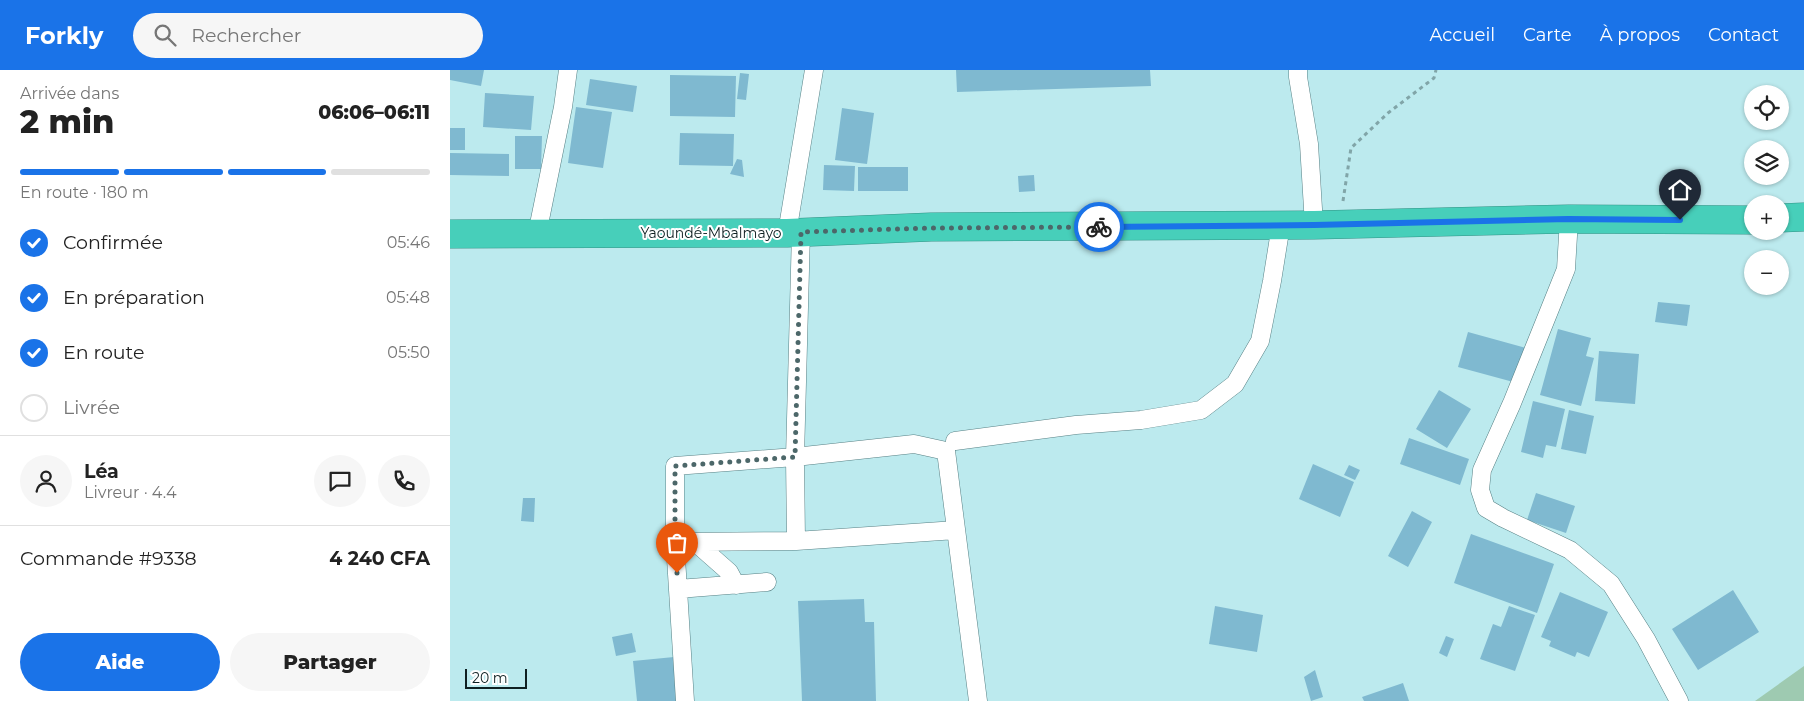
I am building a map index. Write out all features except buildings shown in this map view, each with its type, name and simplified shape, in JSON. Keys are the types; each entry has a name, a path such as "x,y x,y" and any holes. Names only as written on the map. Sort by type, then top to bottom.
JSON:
{"highway":[{"path":"1789,218 1804,217"},
{"name":"Yaoundé-Mbalmayo","path":"450,234 794,232 931,228 1314,225 1568,219 1744,220"}],"street":[{"path":"537,234 563,107 568,70"},
{"path":"796,541 794,232 814,70"},
{"path":"1298,70 1309,144 1314,225"},
{"path":"1568,219 1566,269 1512,403 1482,470 1480,490 1486,508 1570,550 1611,584 1646,639 1679,701"},
{"path":"954,440 1076,425 1141,420 1201,410 1235,384 1260,341 1281,225"},
{"path":"685,701 675,542 675,466 795,457 914,444 946,451 978,701"},
{"path":"675,542 796,541 956,530"},
{"path":"695,542 729,572 736,585"},
{"path":"678,589 767,582"}],"path":[{"path":"1340,224 1351,148 1388,113 1434,78 1436,70"}],"green space":[{"path":"1804,666 1804,701 1755,701"}],"way so far":[{"path":"677,573 675,466 795,457 801,232 931,228 1099,227"}],"route":[{"path":"1099,227 1314,225 1568,219 1680,220"}]}
